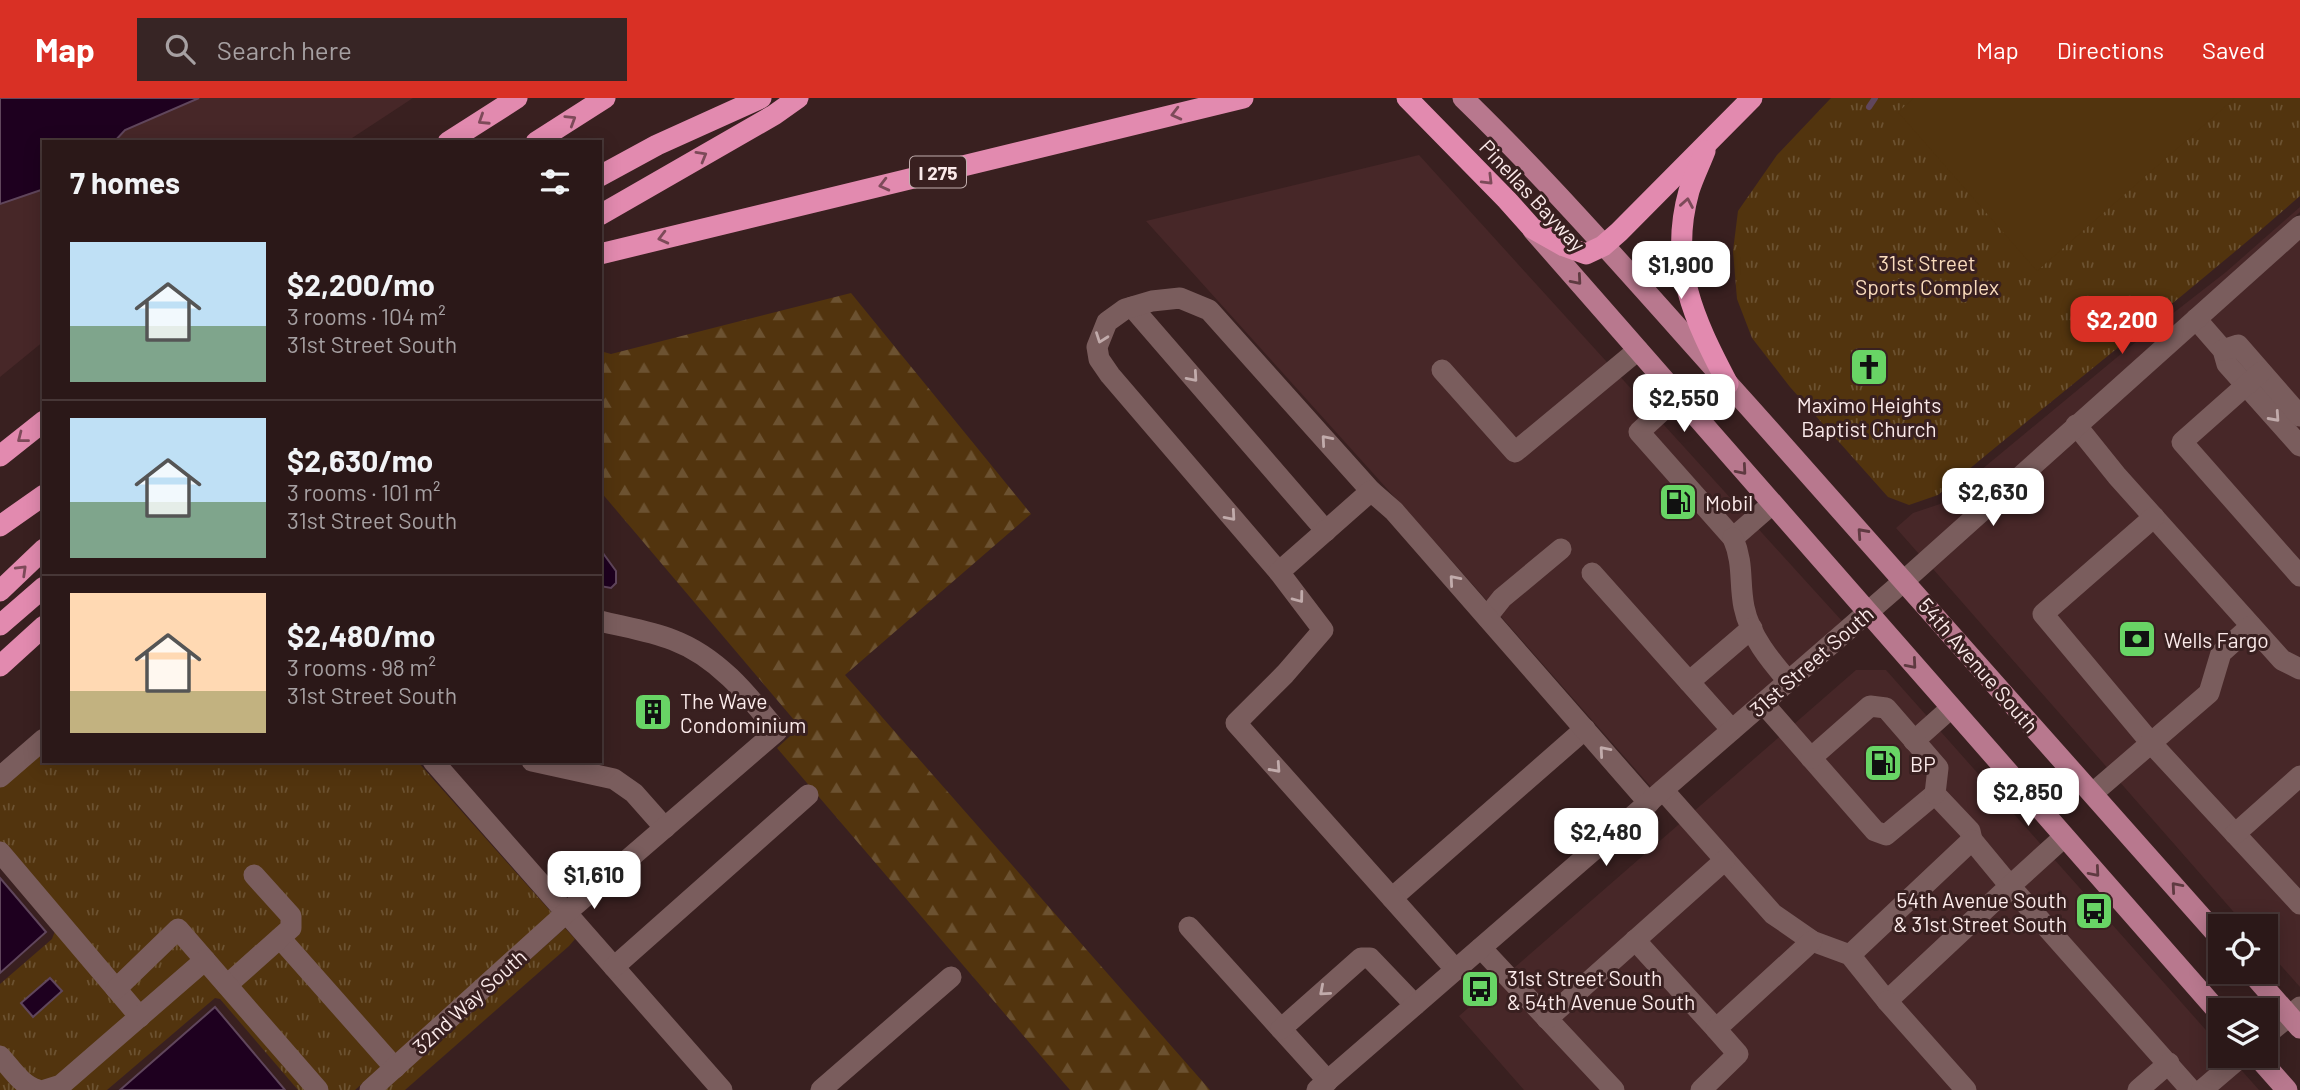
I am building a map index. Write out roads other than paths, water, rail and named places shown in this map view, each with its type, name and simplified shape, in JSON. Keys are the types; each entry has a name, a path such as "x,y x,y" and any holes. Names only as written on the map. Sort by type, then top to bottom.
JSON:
{"highway":[{"path":"451,140 517,98"},
{"path":"539,140 605,98"},
{"path":"602,175 657,145 761,98"},
{"path":"602,214 774,115 798,98"},
{"name":"I 275","path":"602,253 1243,98"},
{"name":"Pinellas Bayway","path":"1407,98 1532,228"},
{"path":"1532,228 1564,246 1586,254 1603,246 1752,98"},
{"path":"1709,141 1689,191 1682,232 1681,271 1706,341 1728,384"},
{"path":"0,456 42,423"},
{"path":"0,526 42,496"},
{"path":"0,591 42,551"},
{"path":"0,625 42,589"},
{"path":"0,666 42,628"}],"main road":[{"name":"Pinellas Bayway","path":"1464,98 1520,153 1905,580"},
{"name":"Pinellas Bayway","path":"1532,228 1867,613"},
{"name":"54th Avenue South","path":"1905,580 2208,924"},
{"path":"1867,613 2208,1000"},
{"path":"2263,984 2296,1017"},
{"path":"2268,1068 2287,1090"}],"street":[{"name":"31st Street South","path":"1323,1085 1905,580 2300,226"},
{"path":"1456,970 1236,723 1286,674 1323,630 1279,572 1099,359 1097,347 1107,323 1125,309 1152,301 1180,298 1209,310 1371,491 1394,511 1585,729 1725,860 1773,914 1812,941 1850,955 1886,1001 1966,1090"},
{"path":"1132,307 1326,531"},
{"path":"2196,319 2223,349 2227,364 2254,378 2300,416"},
{"path":"1442,370 1516,452 1639,351"},
{"path":"2254,378 2300,446"},
{"path":"2254,378 2182,442 2300,576"},
{"path":"1678,396 1639,432 1733,538 1740,553 1744,607 1752,628 1767,657 1788,681"},
{"path":"2076,425 2282,660 2300,669"},
{"path":"1279,572 1371,491"},
{"path":"1733,538 1772,504"},
{"path":"2154,517 2043,614 2151,743 2300,904"},
{"path":"1487,617 1502,598 1561,549"},
{"path":"1592,572 1732,730"},
{"name":"32nd Way South","path":"370,1090 567,912 777,731 733,678 704,657 674,640 602,622"},
{"path":"2093,793 2209,693 2221,653 2251,626"},
{"path":"1689,682 1752,628"},
{"path":"1763,703 1811,758 1875,831 1886,835 1935,794 1938,768 1885,708 1870,706 1811,758"},
{"path":"1914,741 1951,708"},
{"path":"1392,898 1585,729"},
{"path":"0,777 42,741"},
{"path":"435,763 567,912 711,1086"},
{"path":"541,763 614,779 634,793 665,828"},
{"path":"2235,834 2300,776"},
{"path":"1935,794 1970,831 1972,840 2010,886 2191,1090"},
{"path":"614,967 808,795"},
{"path":"1886,1001 2064,837"},
{"path":"1850,955 1972,840"},
{"path":"0,852 140,1017"},
{"path":"1547,1019 1725,860"},
{"path":"227,985 291,928 291,916 254,875"},
{"path":"1189,927 1281,1029 1323,1085"},
{"path":"116,989 178,929 318,1090"},
{"path":"280,938 395,1068"},
{"path":"1635,940 1738,1054 1701,1090"},
{"path":"1716,1029 1812,941"},
{"path":"1481,948 1614,1090"},
{"path":"1281,1029 1361,958 1370,958 1415,1005"},
{"path":"45,1090 61,1085 205,960"},
{"path":"821,1090 951,977"},
{"path":"2278,1028 2296,1017"},
{"path":"0,1056 22,1081 38,1090"},
{"path":"2138,1090 2169,1063"},
{"path":"2202,1090 2228,1068"}],"waterway":[{"path":"1869,107 1875,98"}],"place":[{"name":"Maximo Heights Baptist Church","path":"1869,367"},
{"name":"Mobil","path":"1678,502"},
{"name":"Wells Fargo","path":"2137,639"},
{"name":"The Wave Condominium","path":"653,712"},
{"name":"BP","path":"1883,763"},
{"name":"54th Avenue South & 31st Street South","path":"2094,911"},
{"name":"31st Street South & 54th Avenue South","path":"1480,989"}],"park label":[{"name":"31st Street Sports Complex","path":"1927,274"}]}
